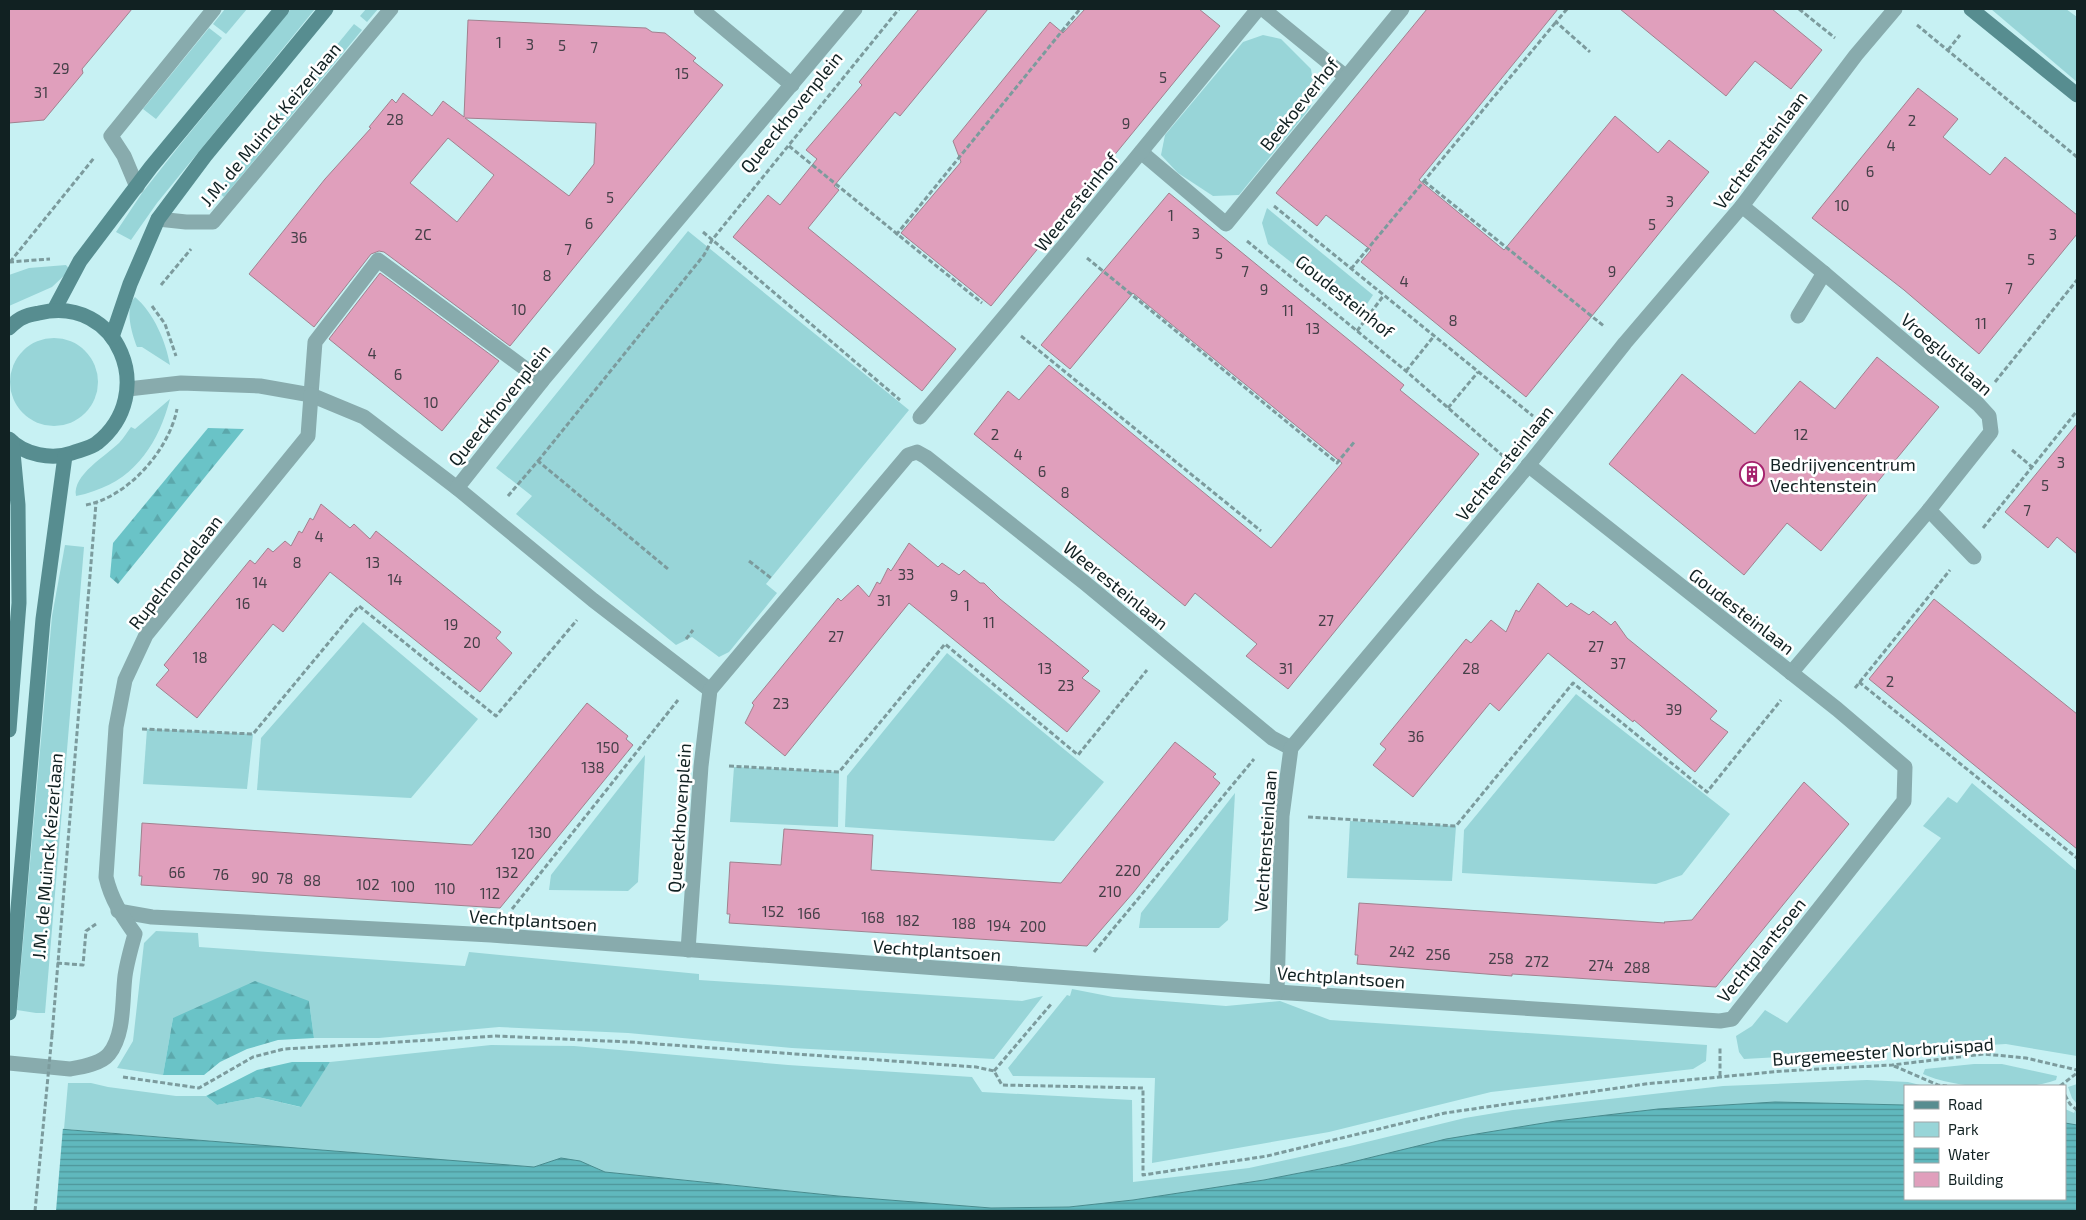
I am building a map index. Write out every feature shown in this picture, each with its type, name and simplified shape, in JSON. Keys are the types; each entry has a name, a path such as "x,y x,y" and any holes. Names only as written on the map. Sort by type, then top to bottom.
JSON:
{"main road":[{"path":"54,310 80,261 151,167 282,9"},
{"name":"J.M. de Muinck Keizerlaan","path":"112,336 130,284 158,219 205,156 326,9"},
{"path":"1970,9 2077,95"},
{"path":"9,328 24,317 54,310 76,312 96,322 112,336 126,361 128,389 119,420 96,444 65,456 51,456 37,454 10,440"},
{"path":"9,730 19,603 18,505 10,440"},
{"name":"J.M. de Muinck Keizerlaan","path":"9,1012 43,619 65,456"}],"street":[{"path":"137,187 124,156 111,136 214,9"},
{"name":"J.M. de Muinck Keizerlaan","path":"158,219 213,222 391,9"},
{"path":"701,9 792,85"},
{"name":"Queeckhovenplein","path":"688,950 701,766 710,690 593,600 457,488 542,381 855,9"},
{"name":"Weeresteinhof","path":"920,418 1258,9"},
{"path":"1263,9 1345,76"},
{"name":"Beekoeverhof","path":"1226,224 1345,76 1402,9"},
{"name":"Vechtensteinlaan","path":"1277,991 1282,816 1291,748 1525,469 1625,343 1742,206 1856,55 1895,9"},
{"path":"1141,152 1226,224"},
{"name":"Vroeglustlaan","path":"1742,206 1978,404 1989,416 1991,432 1795,676"},
{"name":"Rupelmondelaan","path":"118,910 110,894 106,877 116,727 125,680 146,635 308,436 315,342 378,260 542,381"},
{"path":"1798,316 1824,273"},
{"path":"128,389 181,383 250,385 311,395 364,417 457,488"},
{"name":"Weeresteinlaan","path":"710,690 908,455 917,452 926,457 1085,583 1272,738 1291,748"},
{"name":"Goudesteinlaan","path":"1525,469 1795,676 1905,767 1904,801"},
{"path":"1929,510 1974,557"},
{"name":"Vechtplantsoen","path":"118,910 152,917 491,935 1073,979 1720,1021 1732,1019 1904,801"},
{"path":"9,1063 70,1069 90,1065 108,1056 118,1038 126,974 134,934 118,910"}],"path":[{"name":"Queeckhovenplein","path":"491,516 538,462 704,255 712,240 899,9"},
{"path":"896,235 1080,9"},
{"path":"1351,269 1567,9"},
{"path":"1799,9 1856,55"},
{"path":"1912,21 2077,156"},
{"path":"1556,22 1590,52"},
{"path":"9,262 111,136"},
{"path":"788,146 1260,531"},
{"path":"1424,181 1625,343"},
{"name":"Goudesteinhof","path":"1254,190 1553,433"},
{"path":"682,214 860,364 920,418"},
{"path":"160,286 213,222"},
{"name":"Goudesteinhof","path":"1226,224 1358,331 1448,408 1525,469"},
{"path":"1067,242 1337,463 1355,442"},
{"path":"1978,404 2077,280"},
{"path":"1358,331 1384,295"},
{"path":"1406,371 1434,336"},
{"path":"1448,408 1478,372"},
{"path":"538,462 668,569"},
{"name":"J.M. de Muinck Keizerlaan","path":"35,1211 52,1035 96,503"},
{"path":"116,727 253,734 359,606 496,716 593,600"},
{"path":"701,766 839,772 945,644 1078,755 1164,649"},
{"path":"1282,816 1456,826 1573,683 1708,792 1795,676"},
{"path":"491,935 696,678"},
{"path":"1859,682 2077,858"},
{"path":"90,1065 116,1076 199,1088 253,1057 284,1049 496,1036 640,1043 976,1067 994,1072 1272,738"},
{"path":"57,963 82,965 86,931"},
{"name":"Burgemeester Norbruispad","path":"994,1072 1002,1084 1143,1088 1143,1175 1266,1156 1445,1113 1483,1106 1645,1084 1720,1076 1892,1065 1984,1054 2026,1058 2077,1072"},
{"path":"1892,1065 1938,1085"},
{"path":"2059,1085 2077,1072"},
{"path":"2066,1097 2070,1104 2077,1110"}],"green space":[{"path":"225,9 247,9 226,34 213,24"},
{"path":"291,9 315,9 157,203 131,240 116,232 142,193"},
{"path":"366,9 378,9 367,22 360,16"},
{"path":"1991,9 2066,9 2077,17 2077,82"},
{"path":"354,24 362,30 224,197 217,191"},
{"path":"209,28 222,38 156,119 143,109"},
{"path":"1263,35 1281,39 1311,69 1315,94 1310,108 1239,195 1213,196 1178,173 1161,155 1165,135 1243,42"},
{"path":"1267,208 1373,295 1359,316 1268,244 1262,223"},
{"path":"688,231 909,410 766,584 777,593 729,652 719,657 692,637 676,645 516,514 532,496 496,468"},
{"path":"66,265 70,270 52,287 9,306 9,275 29,268"},
{"path":"135,297 148,311 158,328 166,347 170,365 142,347 137,347 129,314"},
{"path":"54,338 71,341 79,345 91,357 95,365 98,382 95,399 91,407 79,419 71,423 54,426 37,423 29,419 17,407 13,399 10,382 13,365 17,357 29,345 37,341"},
{"path":"170,399 160,429 144,456 134,467 109,485 76,496 76,488 85,473 119,443 131,427 135,429"},
{"path":"208,428 244,429 118,584 110,577 113,543"},
{"path":"65,545 84,547 45,1013 36,1013 17,1010 52,616"},
{"path":"363,622 478,719 411,798 257,790 261,738"},
{"path":"947,653 1104,782 1054,841 845,827 847,776"},
{"path":"1576,694 1730,814 1682,875 1656,884 1462,873 1464,830"},
{"path":"147,729 253,734 247,789 143,784"},
{"path":"645,755 638,882 628,891 549,890 551,875"},
{"path":"734,767 839,772 838,827 730,822"},
{"path":"1972,783 2077,871 2077,1056 2006,1044 1744,1059 1739,1052 1736,1036 1752,1026 1765,1010 1787,1023 1941,838 1923,826 1948,797 1957,803"},
{"path":"1235,793 1228,920 1219,928 1139,928 1141,913"},
{"path":"1350,821 1456,826 1452,881 1347,878"},
{"path":"156,931 198,933 199,947 465,966 469,952 699,974 699,980 1022,1001 1043,996 994,1059 792,1048 628,1033 499,1027 379,1038 314,1038 309,1001 173,1018 163,1075 117,1068 133,1041 144,943"},
{"path":"255,981 309,1001 314,1038 278,1040 247,1049 220,1062 204,1075 163,1075 173,1018"},
{"path":"1072,989 1113,997 1226,1006 1280,1001 1330,1020 1707,1045 1706,1061 1693,1069 1491,1092 1329,1132 1152,1163 1155,1078 1013,1076 1008,1068 1067,995 1070,996"},
{"path":"491,1045 574,1046 788,1065 972,1077 982,1092 1132,1100 1133,1182 1249,1168 1465,1118 1513,1110 1723,1086 1867,1080 1908,1082 1920,1085 1904,1085 1904,1105 1775,1102 1658,1109 1556,1121 1264,1180 1133,1200 1069,1207 991,1208 838,1196 605,1172 585,1163 570,1160 555,1161 534,1167 64,1129 68,1083 91,1083 176,1096 206,1096 217,1105 258,1097 300,1107 330,1062"},
{"path":"292,1062 330,1062 301,1107 258,1097 217,1105 206,1096 257,1070"},
{"path":"1974,1064 2002,1064 2057,1076 2056,1080 2034,1085 1964,1085 1923,1074 1925,1069"},
{"path":"2077,1084 2077,1104 2072,1098 2068,1087"},
{"path":"2077,1106 2077,1125 2066,1123 2066,1109 2074,1113"}],"water":[{"path":"1775,1102 1904,1105 1904,1200 2066,1200 2066,1123 2077,1125 2077,1211 9,1211 9,1125 534,1167 561,1158 580,1161 605,1172 838,1196 991,1208 1069,1207 1133,1200 1264,1180 1340,1165 1446,1139 1556,1121 1658,1109"}],"pier":[{"path":"9,1122 63,1127 56,1211 9,1211"}],"building":[{"path":"9,9 132,9 82,69 83,73 44,120 9,123"},
{"path":"919,9 988,9 900,116 895,112 834,186 839,190 808,228 956,349 922,391 733,237 768,195 780,205 817,159 806,150 862,85 859,82"},
{"path":"1085,9 1199,9 1220,26 991,306 901,233 961,162 953,141 1050,22 1063,33"},
{"path":"1427,9 1558,9 1419,180 1504,250 1615,116 1658,153 1669,140 1709,172 1526,397 1361,262 1371,250 1326,215 1317,226 1276,193"},
{"path":"1620,9 1772,9 1822,50 1791,89 1755,61 1726,96"},
{"path":"468,20 646,28 652,32 665,33 696,58 693,61 723,85 510,346 384,252 379,251 371,254 314,327 249,274 325,179 371,128 369,127 392,99 396,103 403,93 432,116 443,101 464,117","holes":["465,118 596,123 594,164 569,196","448,138 494,175 457,222 410,183"]},
{"path":"1918,88 1958,119 1943,137 1990,175 2005,157 2077,215 2077,234 1979,354 1904,290 1812,218"},
{"path":"1169,193 1404,385 1400,390 1479,454 1288,689 1246,656 1257,644 1195,593 1185,606 974,434 1008,391 1019,400 1049,365 1271,548 1342,463 1133,293 1070,369 1041,345"},
{"path":"380,273 499,361 442,431 329,339"},
{"name":"Bedrijvencentrum Vechtenstein","path":"1877,357 1939,407 1821,551 1787,523 1744,575 1609,464 1682,374 1755,434 1800,381 1835,409"},
{"path":"2077,424 2077,554 2057,537 2048,548 2005,512"},
{"path":"321,504 350,528 354,524 370,539 376,531 501,632 496,638 512,653 480,692 330,572 283,632 273,624 197,718 156,685 169,670 164,665 250,560 255,564 268,548 273,552 285,541 291,546 299,531 302,533 310,518 313,520"},
{"path":"909,543 938,567 942,563 959,575 964,570 980,583 984,583 1000,599 1089,671 1082,678 1100,691 1067,732 909,603 785,756 745,723 754,705 752,703 838,598 841,601 858,585 869,597 877,582 880,584 888,568 891,571"},
{"path":"1538,583 1567,607 1571,603 1589,615 1593,611 1611,625 1615,621 1627,638 1717,711 1710,719 1728,732 1695,772 1634,720 1633,722 1548,653 1499,711 1490,703 1413,797 1373,765 1386,749 1380,744 1466,639 1471,643 1491,620 1506,632 1516,610 1519,612"},
{"path":"1934,599 2077,714 2077,849 1869,679"},
{"path":"587,703 628,736 626,739 633,745 500,908 141,885 142,876 139,876 142,823 472,845"},
{"path":"1175,742 1216,774 1213,777 1220,783 1133,893 1087,946 729,923 730,914 727,914 730,862 781,865 784,829 873,835 871,870 1061,883"},
{"path":"1804,782 1849,824 1716,987 1512,974 1512,976 1357,964 1358,955 1355,955 1359,903 1665,923 1692,920"}],"place":[{"name":"Bedrijvencentrum Vechtenstein","path":"1752,474"}]}
